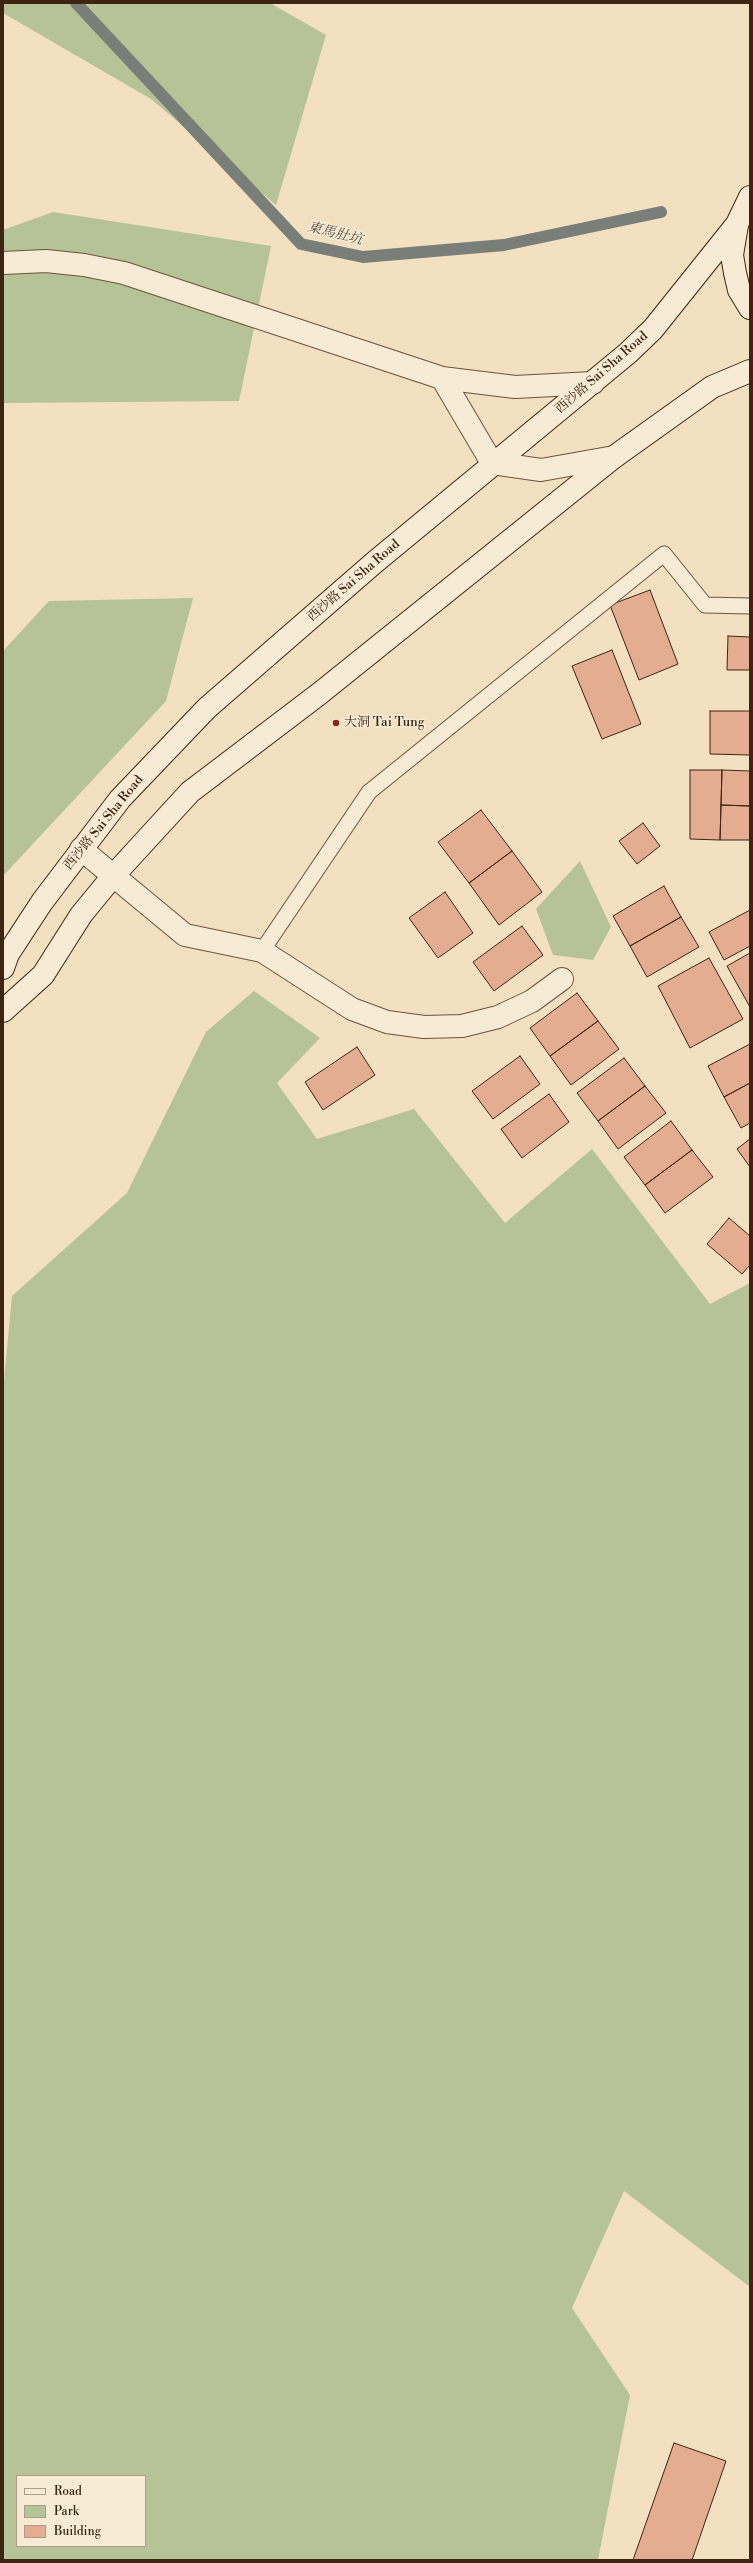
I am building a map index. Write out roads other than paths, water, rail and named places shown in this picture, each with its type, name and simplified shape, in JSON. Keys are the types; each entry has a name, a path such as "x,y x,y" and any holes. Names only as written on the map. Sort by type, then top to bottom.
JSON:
{"main road":[{"name":"西沙路 Sai Sha Road","path":"3,968 8,954 38,908 120,799 208,708 492,463 593,383 653,329 737,224 750,197"},
{"name":"西沙路 Sai Sha Road","path":"737,224 732,256 739,290 750,308"},
{"path":"3,263 54,262 84,265 124,273 442,378 515,386 593,383"},
{"path":"3,1012 43,975 81,915 113,876 190,792 319,694 614,457 712,387 750,371"},
{"path":"442,378 492,463 541,470 614,457"},
{"path":"81,849 185,934 262,951 352,1009 387,1022 424,1027 462,1026 498,1017 532,1001 562,979"}],"lane":[{"path":"262,951 369,792 664,554 705,605 750,606"}],"waterway":[{"name":"東馬肚坑","path":"76,3 301,244 363,257 504,245 661,212"}],"place":[{"name":"大洞 Tai Tung","path":"336,723"}]}
